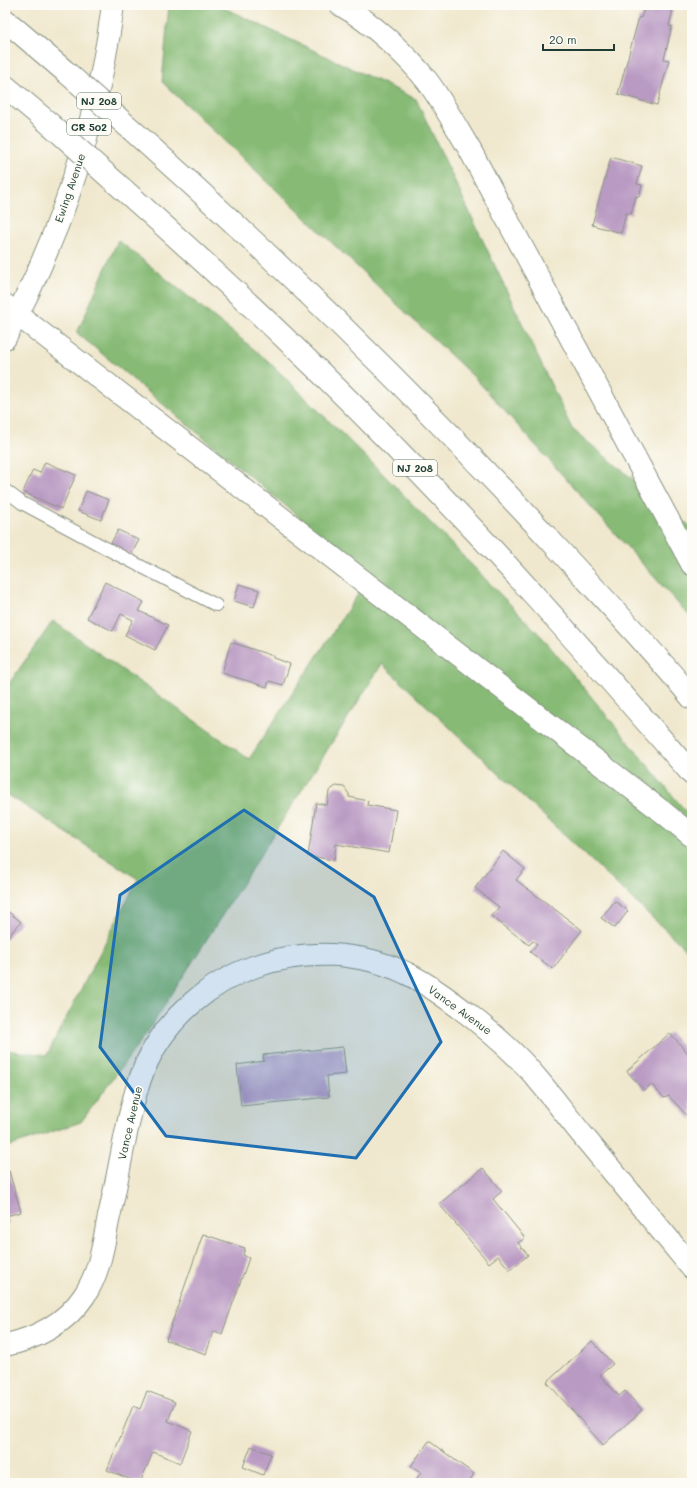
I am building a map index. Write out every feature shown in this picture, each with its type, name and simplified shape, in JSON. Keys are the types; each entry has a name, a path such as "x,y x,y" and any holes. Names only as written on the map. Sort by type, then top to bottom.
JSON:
{"main road":[{"name":"Ewing Avenue","path":"5,338 11,310 49,245 76,170 98,91 114,5"},
{"path":"341,5 374,29 402,54 428,82 449,114 470,150 692,564"},
{"name":"NJ 208","path":"5,20 133,131 265,252 335,319 455,439 575,567 692,698"},
{"name":"NJ 208","path":"5,86 116,183 294,346 417,471 532,593 692,774"},
{"path":"11,310 664,812 692,836"},
{"name":"Vance Avenue","path":"5,1345 22,1342 46,1331 68,1315 84,1297 97,1272 134,1095 148,1061 164,1035 188,1007 215,986 242,971 274,960 308,954 345,955 375,961 406,973 444,995 490,1031 526,1066 692,1268"}],"lane":[{"path":"5,490 22,503 216,605"}],"highlighted area":[{"path":"244,810 374,897 441,1042 356,1158 166,1136 100,1047 120,895"}],"green space":[{"path":"169,5 218,5 416,99 572,429 690,526 692,526 692,619 476,379 162,82"},
{"path":"118,240 266,359 382,473 542,637 692,819 692,955 382,664 149,1030 81,1122 5,1148 5,1050 47,1055 138,879 5,793 5,689 53,621 249,759 370,576 77,333"}],"building":[{"path":"645,5 674,5 669,26 672,26 664,59 669,60 657,105 618,94 639,17 641,18"},
{"path":"611,157 642,166 637,184 642,185 639,197 636,196 631,214 626,213 621,233 592,225"},
{"path":"45,462 76,475 61,509 23,492 33,470 40,473"},
{"path":"86,491 109,500 101,520 78,511"},
{"path":"118,530 139,540 131,555 110,545"},
{"path":"105,582 144,602 139,611 168,625 155,650 125,635 133,620 121,614 113,631 87,618"},
{"path":"239,584 259,590 254,607 234,601"},
{"path":"231,642 273,656 273,658 290,664 283,685 269,681 267,687 222,673"},
{"path":"336,786 344,787 349,794 349,797 368,801 367,805 396,810 389,853 336,844 334,860 308,856 316,803 327,805 329,791"},
{"path":"503,851 525,869 516,880 582,930 553,969 530,952 537,944 533,941 529,945 491,916 499,907 475,888"},
{"path":"615,901 628,911 615,928 601,918"},
{"path":"5,909 21,922 5,940"},
{"path":"670,1033 692,1058 691,1120 669,1096 664,1098 651,1084 644,1091 627,1071"},
{"path":"343,1047 346,1074 327,1076 329,1097 241,1106 237,1065 264,1061 263,1055"},
{"path":"483,1168 502,1191 493,1199 525,1238 518,1243 528,1255 510,1270 498,1256 489,1263 439,1204"},
{"path":"9,1171 21,1212 6,1216 8,1221 5,1222 5,1172"},
{"path":"203,1234 245,1248 243,1255 249,1258 222,1334 214,1331 206,1354 166,1340"},
{"path":"592,1341 613,1364 600,1375 619,1396 625,1391 642,1410 603,1445 547,1382"},
{"path":"147,1391 175,1402 168,1421 192,1431 180,1463 153,1452 139,1483 107,1470 133,1406 140,1409"},
{"path":"429,1441 474,1474 468,1483 424,1483 417,1478 421,1472 411,1466"},
{"path":"251,1446 271,1454 263,1475 243,1467"}]}
